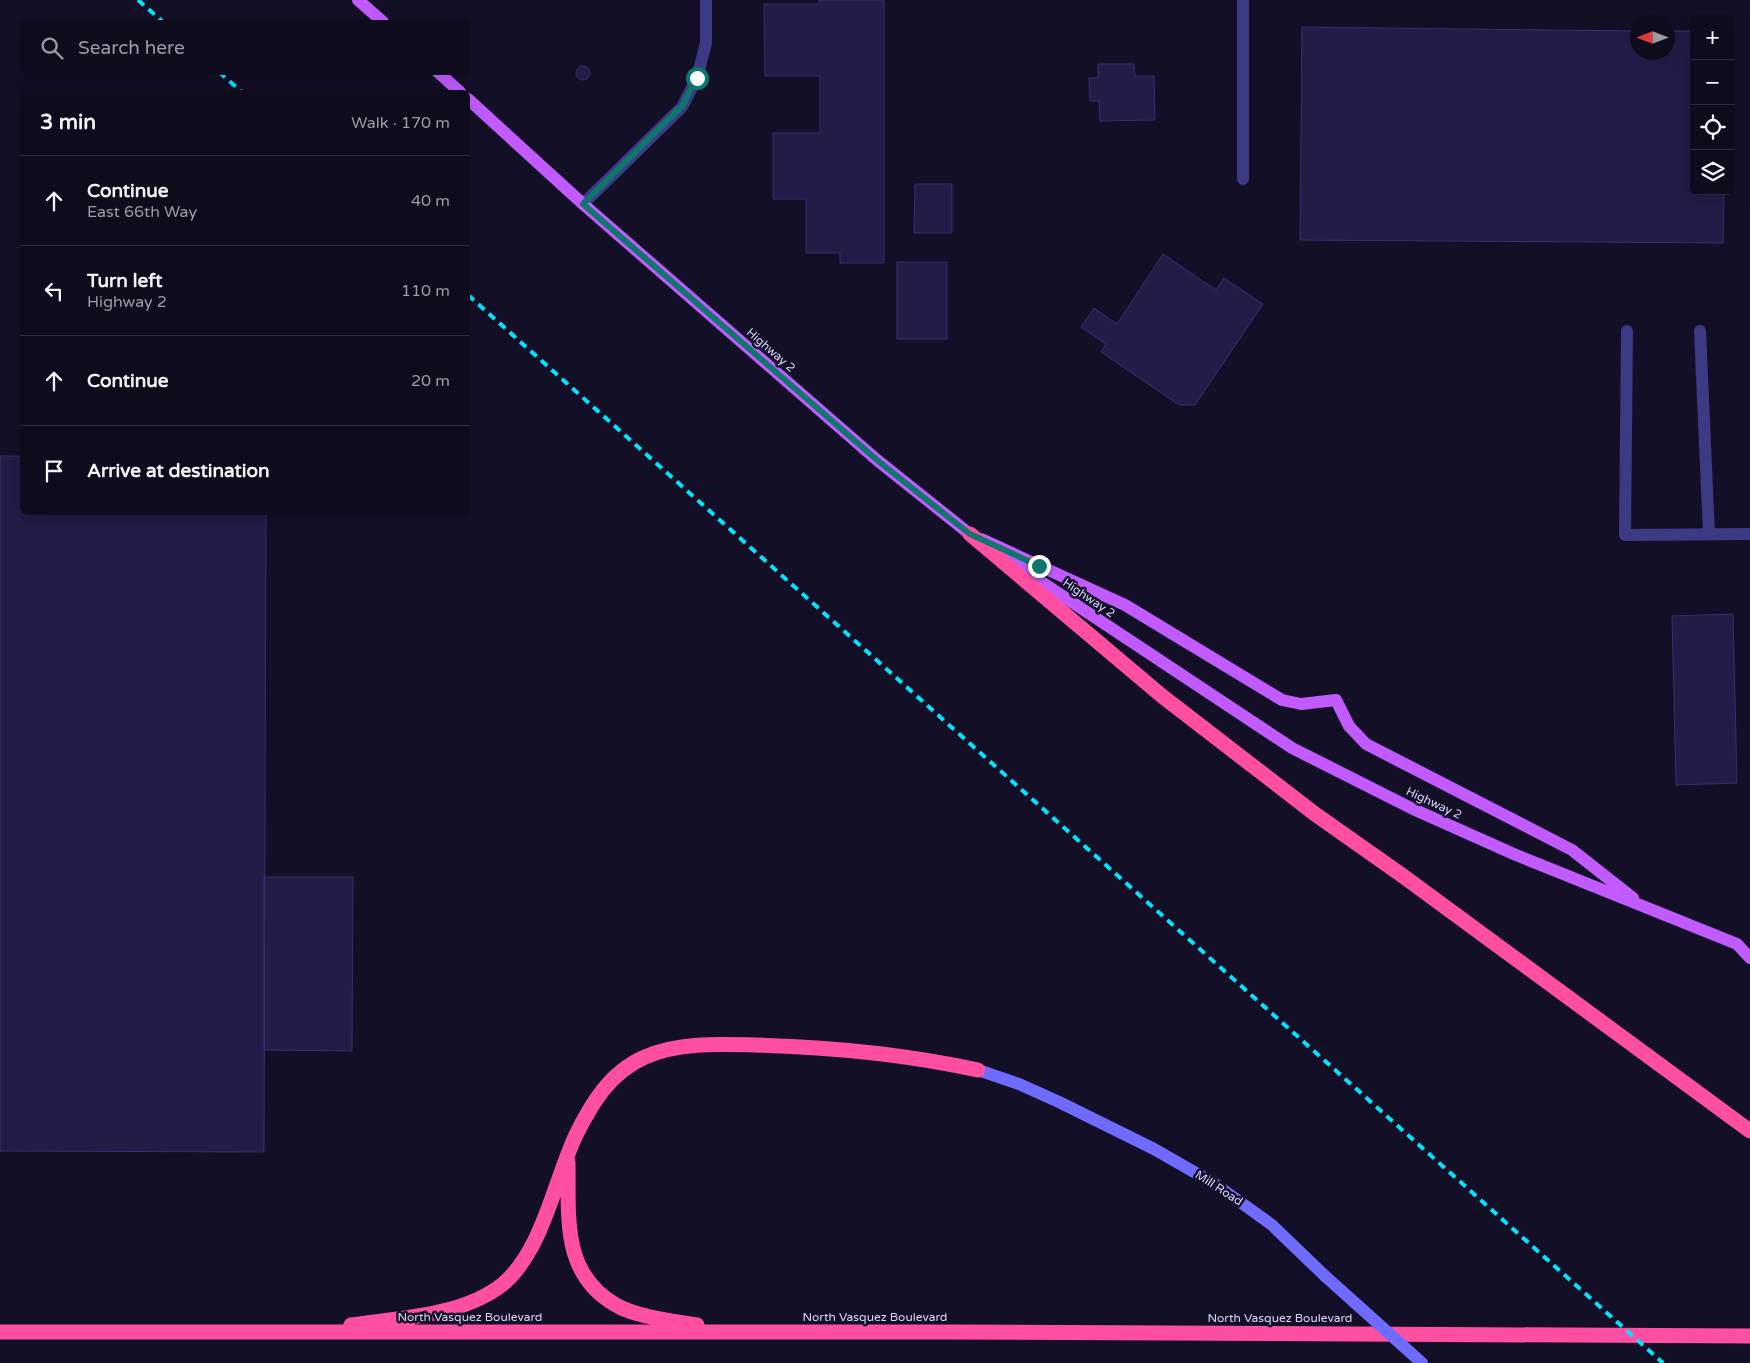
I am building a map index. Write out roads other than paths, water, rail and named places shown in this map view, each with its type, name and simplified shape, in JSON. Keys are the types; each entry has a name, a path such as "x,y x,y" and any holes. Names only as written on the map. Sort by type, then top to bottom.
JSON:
{"highway":[{"path":"970,534 1162,696 1307,808 1750,1131"},
{"path":"298,1332 440,1312 472,1302 502,1285 519,1268 534,1243 568,1152 586,1113 606,1085 626,1068 645,1057 695,1045 804,1046 917,1058 978,1070"},
{"path":"568,1152 569,1228 576,1261 592,1287 617,1306 643,1315 736,1332"},
{"name":"North Vasquez Boulevard","path":"0,1332 736,1332 1750,1336"}],"main road":[{"path":"358,0 381,20"},
{"path":"441,75 458,90"},
{"name":"Highway 2","path":"470,101 583,204 877,460 970,534 1292,748 1422,813 1516,855 1736,944 1750,958"},
{"path":"970,534 1125,605 1282,700 1301,704 1336,700 1349,726 1366,744 1572,850 1645,907"},
{"path":"1736,944 1750,942"}],"street":[{"path":"583,204 682,106 697,78 706,43 706,0"},
{"path":"1244,0 1244,179"},
{"path":"1627,331 1625,535 1750,534"},
{"path":"1700,331 1709,534"},
{"name":"Mill Road","path":"978,1070 1019,1084 1068,1106 1154,1149 1215,1184 1272,1225 1325,1276 1422,1363"}],"railway":[{"path":"138,0 161,20"},
{"path":"222,75 240,90"},
{"path":"470,297 1663,1363"}]}
